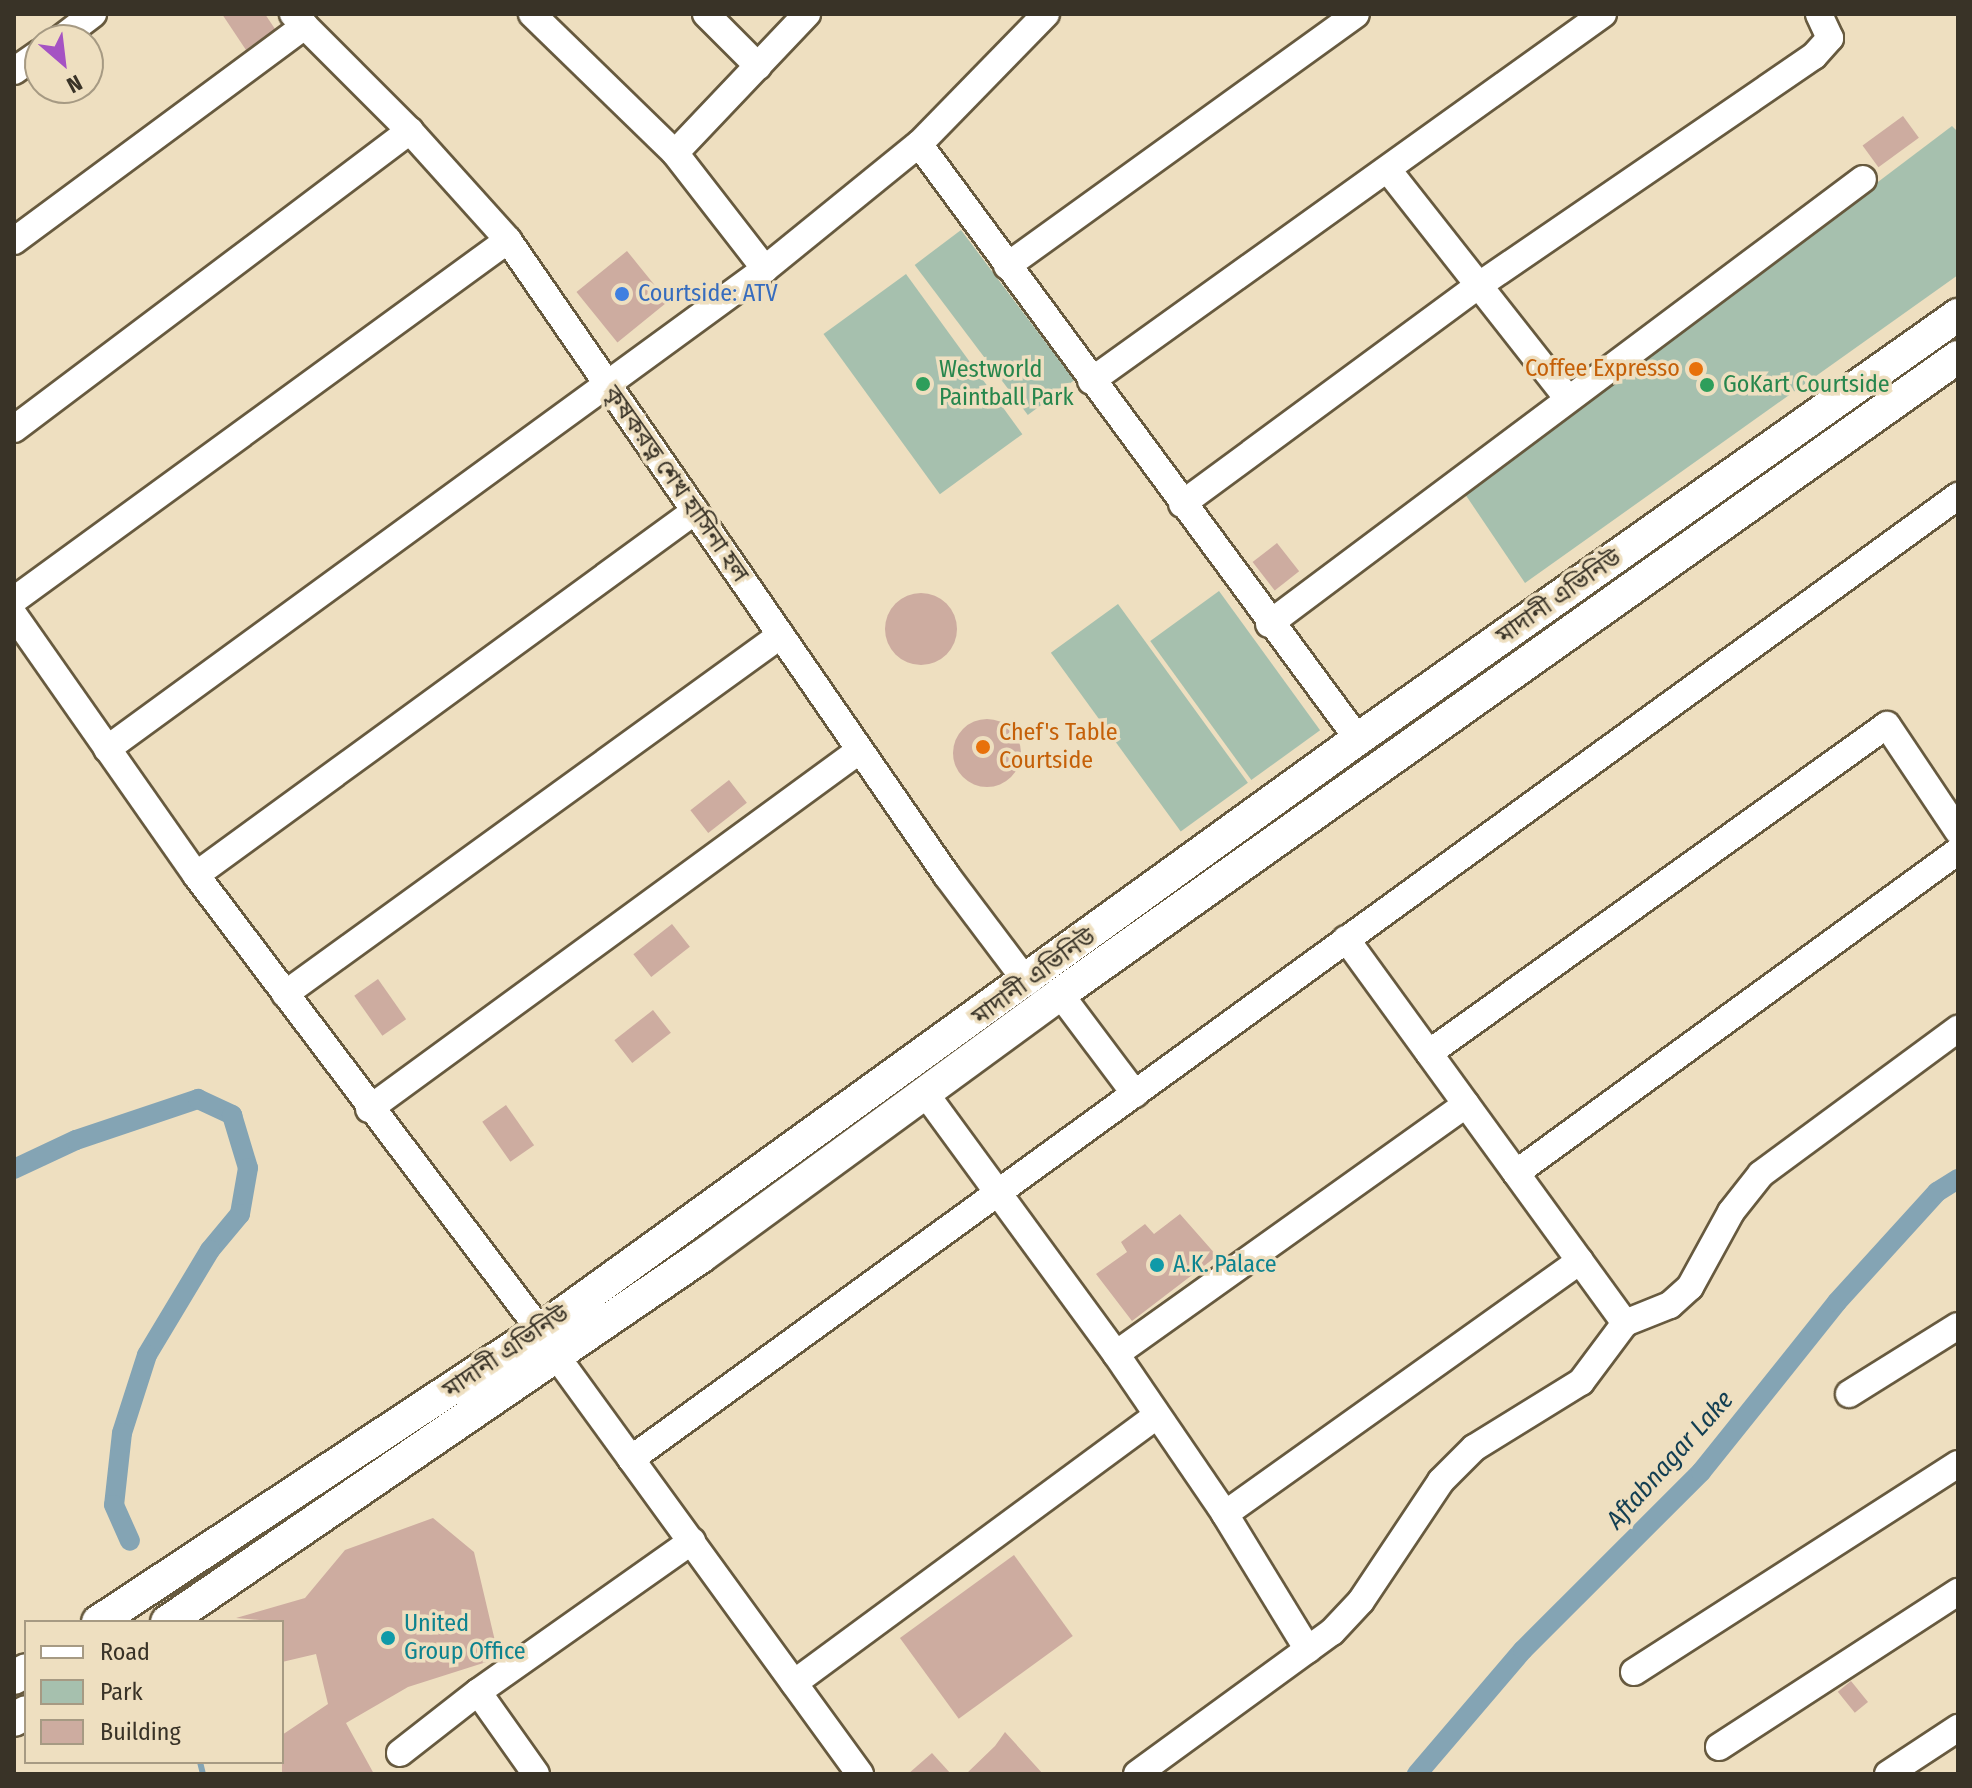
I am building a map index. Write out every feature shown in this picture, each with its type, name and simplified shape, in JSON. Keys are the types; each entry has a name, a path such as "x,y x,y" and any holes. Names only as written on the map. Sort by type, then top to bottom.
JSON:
{"main road":[{"name":"মাদানী এভিনিউ","path":"170,1620 557,1357 925,1093 1060,994 1358,739 1958,315"},
{"name":"মাদানী এভিনিউ","path":"101,1620 540,1330 1027,982 1383,766 1958,357"},
{"path":"1358,739 1383,766"}],"street":[{"path":"532,14 675,153 765,269"},
{"path":"706,14 758,66"},
{"path":"675,153 807,14"},
{"path":"107,749 765,269 919,144 1046,14"},
{"path":"1091,381 1603,14"},
{"path":"1182,504 1478,286 1814,56 1830,38 1819,14"},
{"path":"1007,266 1354,15"},
{"path":"14,241 299,20"},
{"name":"কৃষকরত্ন শেখ হাসিনা হল","path":"299,20 410,131 508,240 860,750 1027,982"},
{"path":"14,429 410,131"},
{"path":"919,144 1269,624 1358,739"},
{"path":"1388,170 1568,399"},
{"path":"1269,624 1863,179"},
{"path":"14,600 508,240"},
{"path":"631,1459 998,1189 1135,1094 1958,496"},
{"path":"196,875 695,511"},
{"path":"14,615 196,875 369,1109 540,1330"},
{"path":"285,994 781,635"},
{"path":"1429,1053 1887,725 1958,831"},
{"path":"369,1109 860,750"},
{"path":"1516,1173 1958,851"},
{"path":"1346,939 1625,1323"},
{"path":"1060,994 1135,1094"},
{"path":"1137,1774 1308,1650 1361,1601 1441,1481 1484,1441 1581,1382 1625,1323 1670,1305 1690,1287 1731,1212 1761,1174 1958,1029"},
{"path":"925,1093 1116,1354 1155,1417 1225,1514 1308,1650"},
{"path":"1116,1354 1466,1104"},
{"path":"1225,1514 1580,1261"},
{"path":"1849,1394 1958,1326"},
{"path":"557,1357 860,1774"},
{"path":"794,1683 1155,1417"},
{"path":"1634,1672 1958,1464"},
{"path":"400,1753 478,1692 692,1541"},
{"path":"1719,1747 1958,1592"},
{"path":"478,1692 536,1774"},
{"path":"1888,1774 1958,1728"}],"green space":[{"name":"GoKart Courtside","path":"1952,126 1958,132 1958,275 1525,583 1465,494"},
{"path":"961,230 1074,380 1028,415 915,265"},
{"name":"Westworld Paintball Park","path":"906,274 1022,434 940,494 823,334"},
{"path":"1219,591 1320,730 1251,780 1150,641"},
{"path":"1118,604 1248,783 1181,832 1051,653"}],"building":[{"path":"222,14 265,14 275,29 246,50"},
{"path":"1903,116 1919,138 1878,167 1863,145"},
{"path":"627,251 668,302 617,342 576,292"},
{"path":"1277,543 1299,571 1275,590 1253,562"},
{"path":"921,593 941,599 951,609 957,629 951,649 941,659 921,665 901,659 891,649 885,629 891,609 901,599"},
{"path":"987,719 1011,729 1021,753 1011,777 987,787 963,777 953,753 963,729"},
{"path":"729,780 747,803 708,833 690,810"},
{"path":"672,924 690,947 651,977 633,954"},
{"path":"378,979 406,1019 382,1036 354,996"},
{"path":"653,1010 671,1033 632,1063 614,1040"},
{"path":"506,1105 534,1145 510,1162 482,1122"},
{"name":"A.K. Palace","path":"1180,1214 1217,1256 1132,1321 1096,1274 1127,1252 1121,1242 1145,1224 1154,1234"},
{"name":"United Group Office","path":"433,1518 474,1552 499,1658 408,1687 346,1723 374,1774 282,1774 284,1734 328,1704 316,1654 284,1662 284,1620 236,1618 305,1598 345,1550"},
{"path":"1014,1555 1073,1636 959,1719 900,1638"},
{"path":"1851,1681 1868,1702 1855,1713 1838,1692"},
{"path":"1005,1732 1043,1774 966,1774 995,1746"},
{"path":"932,1753 951,1774 908,1774"}],"waterway":[{"path":"14,1169 76,1140 198,1099 232,1115 248,1168 240,1214 210,1250 147,1355 122,1433 114,1505 130,1541"},
{"name":"Aftabnagar Lake","path":"1417,1774 1523,1650 1701,1472 1837,1302 1937,1192 1958,1179"},
{"path":"200,1764 203,1774"}],"place":[{"name":"Courtside: ATV","path":"622,294"},
{"name":"Coffee Expresso","path":"1696,369"},
{"name":"Westworld Paintball Park","path":"923,384"},
{"name":"GoKart Courtside","path":"1707,385"},
{"name":"Chef's Table Courtside","path":"983,747"},
{"name":"A.K. Palace","path":"1157,1265"},
{"name":"United Group Office","path":"388,1638"}]}
